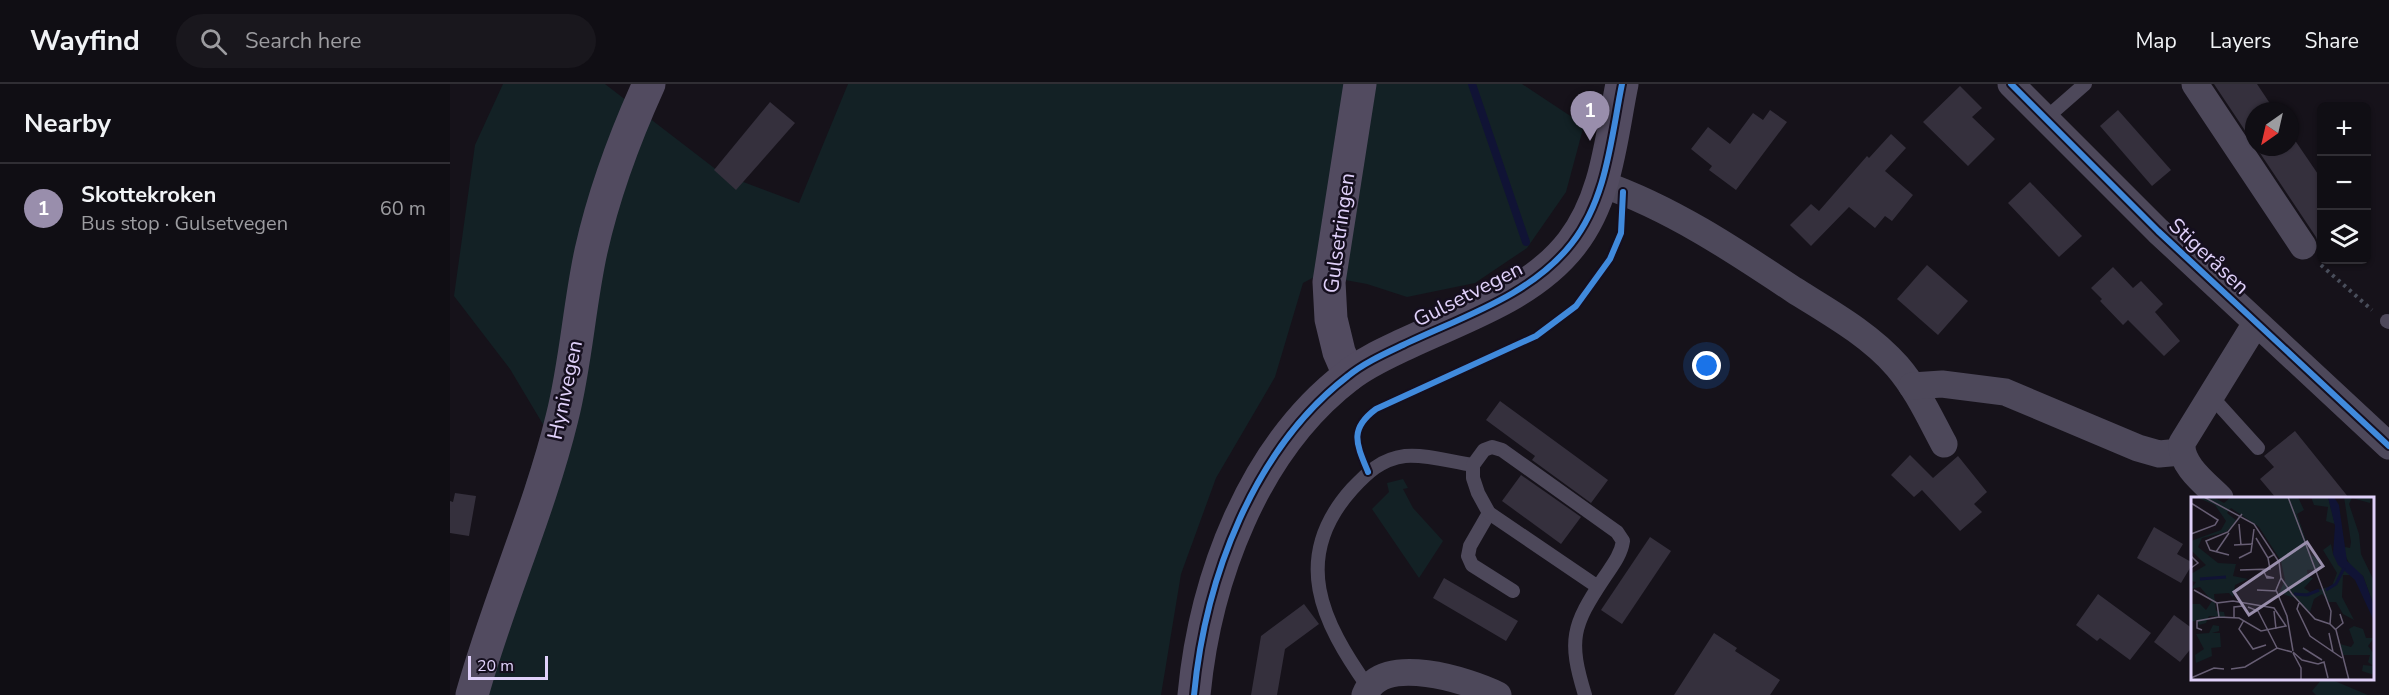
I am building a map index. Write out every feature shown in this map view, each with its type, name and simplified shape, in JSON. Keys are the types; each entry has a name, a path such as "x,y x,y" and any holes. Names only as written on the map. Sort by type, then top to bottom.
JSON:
{"street":[{"name":"Hynivegen","path":"472,695 487,641 563,416 590,254 603,201 623,141 649,84"},
{"name":"Gulsetringen","path":"1349,375 1339,352 1331,319 1329,282 1360,84"},
{"name":"Gulsetvegen","path":"1349,375 1402,345 1492,303 1542,273 1571,244 1583,227 1602,184 1622,84"},
{"name":"Stigeråsen","path":"2011,84 2150,224 2389,446"},
{"path":"2195,84 2303,246"},
{"path":"1602,184 1655,207 1726,247 1811,300 1882,352 1912,387 1944,444"},
{"name":"Stigeråsen","path":"2181,452 2188,432 2256,323"},
{"path":"1194,695 1204,627 1219,574 1257,485 1270,462 1302,419 1349,375"},
{"path":"1912,387 1942,384 2005,392 2138,448 2159,454 2181,452 2186,461 2219,497"},
{"path":"1367,691 1384,676 1399,673 1442,675 1498,695"}],"lane":[{"path":"2045,119 2076,87"},
{"path":"2211,396 2258,448"},
{"path":"1585,695 1573,652 1581,616 1622,550 1623,541 1617,532 1502,450 1492,447 1484,450 1473,465 1473,478 1489,513 1598,587"},
{"path":"1367,691 1341,649 1326,619 1320,591 1318,561 1323,534 1335,507 1368,471 1387,460 1406,456 1473,465"},
{"path":"1489,513 1470,546 1468,556 1472,565 1513,591"}],"path":[{"path":"2303,246 2354,297 2388,322"}],"shaded area":[{"path":"503,84 605,84 722,174 799,203 848,84 1522,84 1584,125 1566,192 1527,248 1475,283 1407,297 1367,284 1318,275 1303,283 1275,377 1216,478 1181,574 1161,695 460,695 544,426 510,369 454,296 475,145"},
{"path":"1403,479 1408,488 1403,489 1413,508 1443,541 1419,578 1372,509 1389,492 1387,483"},
{"path":"2321,680 2332,680 2368,695 2316,695 2312,691"}],"building":[{"path":"2214,84 2257,84 2269,102 2245,102 2245,130"},
{"path":"1960,86 1982,108 1972,117 1995,139 1968,166 1923,122"},
{"path":"770,102 795,123 736,190 714,170"},
{"path":"1770,110 1787,122 1736,190 1709,170 1712,166 1691,149 1708,127 1730,144 1753,113 1763,120"},
{"path":"2118,110 2171,170 2152,186 2100,126"},
{"path":"1891,134 1906,148 1885,171 1913,195 1892,221 1885,216 1875,228 1849,207 1811,246 1790,225 1811,204 1819,211 1867,156 1869,158"},
{"path":"2299,146 2317,173 2317,240 2262,156 2299,156"},
{"path":"2030,182 2082,236 2059,257 2008,203"},
{"path":"1927,265 1968,301 1938,335 1897,299"},
{"path":"2113,267 2133,288 2141,281 2163,304 2155,312 2180,341 2164,356 2128,320 2123,325 2091,288"},
{"path":"1500,401 1608,480 1591,503 1532,460 1535,456 1486,420"},
{"path":"2295,431 2348,497 2275,497 2260,479 2274,467 2264,456"},
{"path":"1910,455 1933,478 1958,456 1987,492 1974,504 1982,512 1960,531 1922,490 1914,497 1891,475"},
{"path":"1521,475 1581,517 1561,544 1502,501"},
{"path":"455,493 476,496 469,536 450,533 450,501 453,502"},
{"path":"2154,527 2183,544 2177,554 2191,562 2191,566 2181,583 2137,558"},
{"path":"1650,537 1671,551 1622,624 1601,610"},
{"path":"1444,578 1518,621 1506,641 1433,598"},
{"path":"2098,594 2151,633 2130,660 2100,638 2097,641 2076,625"},
{"path":"1304,604 1319,624 1285,649 1277,695 1251,695 1261,636"},
{"path":"2174,615 2191,628 2191,648 2180,662 2154,642"},
{"path":"1714,633 1737,648 1735,651 1780,680 1770,695 1674,695"}],"waterway":[{"path":"1472,84 1526,242"}],"cycle path":[{"path":"1194,695 1209,606 1223,562 1260,478 1285,440 1315,406 1361,367 1516,291 1555,261 1572,243 1593,207 1611,146 1622,84"},
{"path":"2011,84 2158,231 2389,446"},
{"path":"1368,472 1360,453 1357,437 1358,430 1367,416 1376,409 1536,336 1576,306 1610,259 1621,233 1623,192"}],"place":[{"name":"Skottekroken","path":"1590,141"}]}
